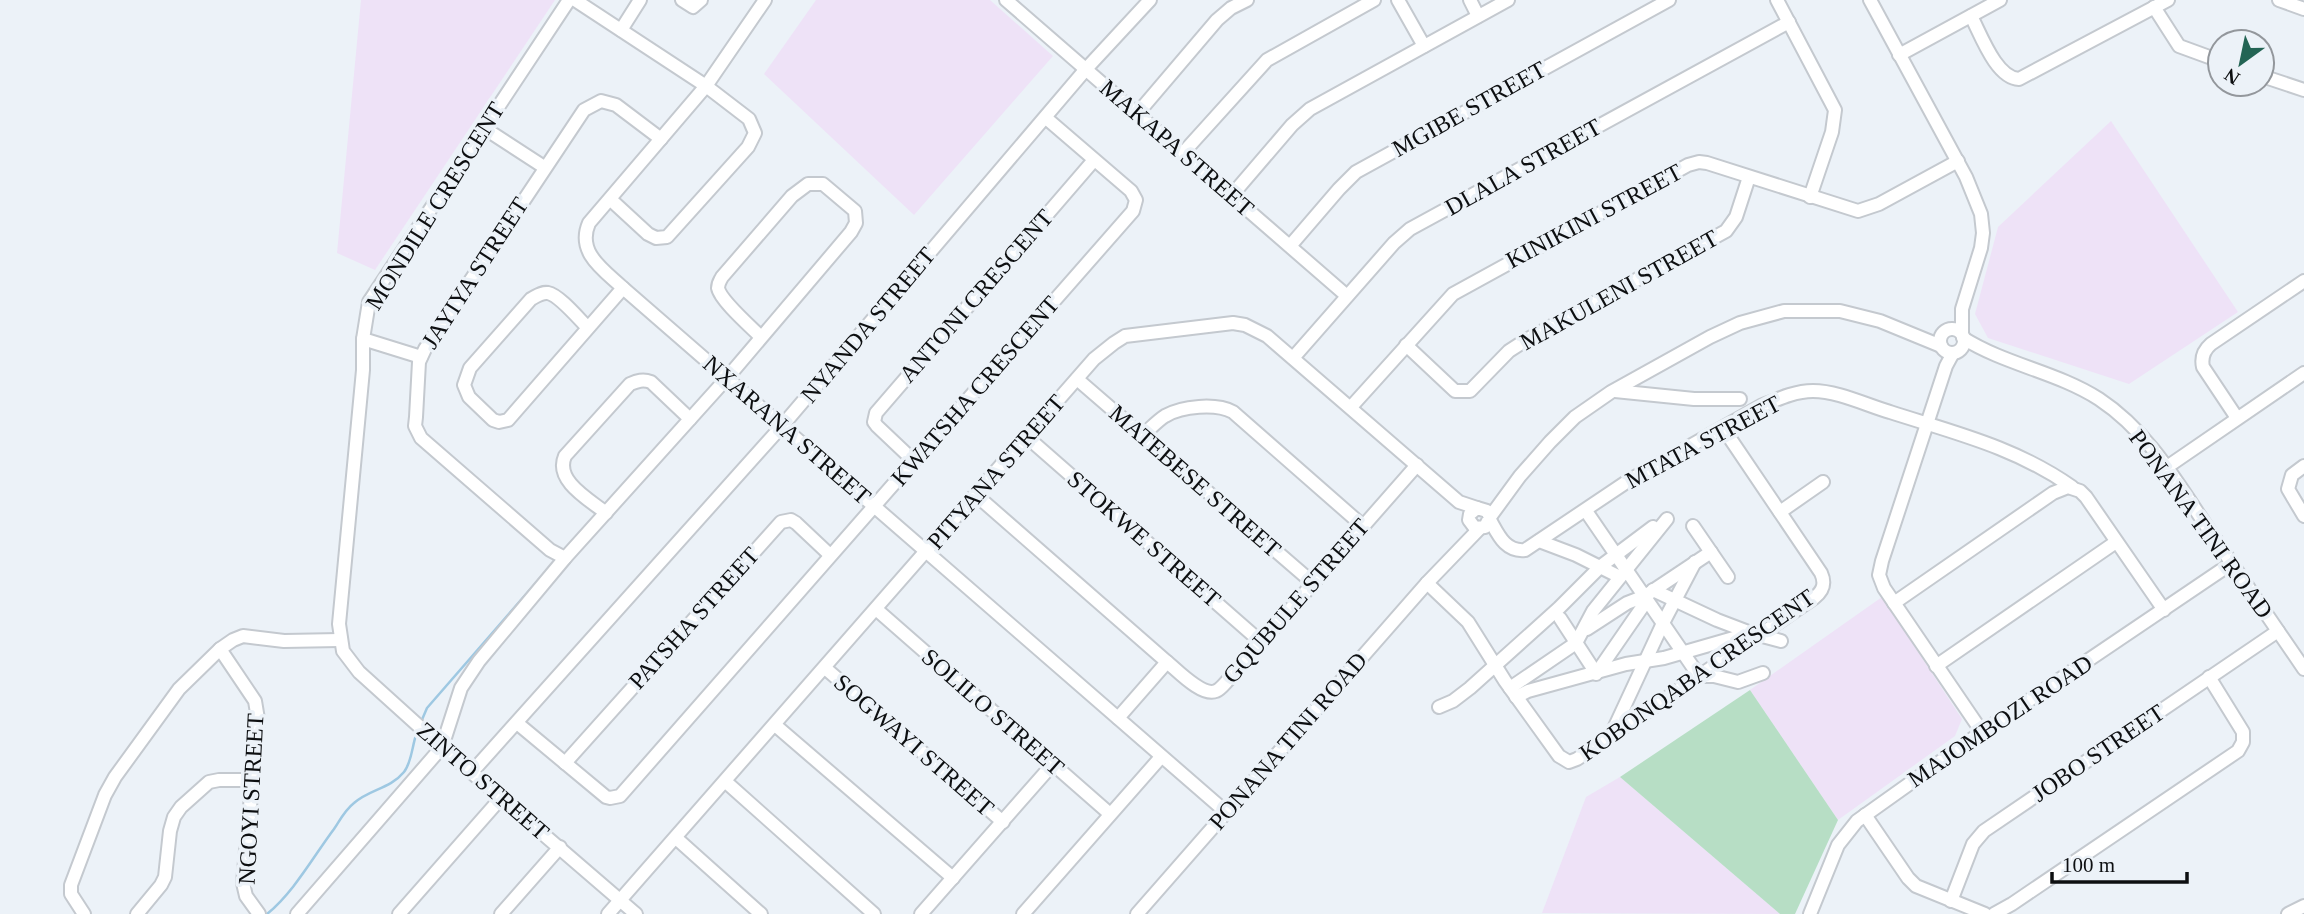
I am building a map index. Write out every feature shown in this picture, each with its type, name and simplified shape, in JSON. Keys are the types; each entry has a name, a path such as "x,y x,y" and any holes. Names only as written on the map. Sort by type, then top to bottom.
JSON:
{"street":[{"name":"MONDILE CRESCENT","path":"340,640 338,624 363,370 363,339 369,302 569,0"},
{"path":"575,0 706,86 753,124 754,137 748,147 667,237 656,238 649,234 610,199"},
{"path":"621,30 640,0"},
{"path":"682,0 693,7 701,0"},
{"name":"NXARANA STREET","path":"765,0 706,86 589,223 585,236 586,247 592,259 1226,811"},
{"name":"MAKAPA STREET","path":"1006,0 1348,296"},
{"name":"NYANDA STREET","path":"472,772 782,426 1086,69 1150,0"},
{"path":"1137,114 1217,20 1231,8 1247,0"},
{"path":"1183,153 1262,65 1374,0"},
{"path":"1398,0 1424,46"},
{"path":"1470,0 1478,16"},
{"path":"1232,195 1310,109 1508,0"},
{"name":"MGIBE STREET","path":"1290,246 1356,172 1669,0"},
{"path":"1777,0 1835,110 1836,120 1810,197"},
{"path":"1870,0 1976,196 1983,233 1978,261 1946,366 1880,569 1880,582 1982,732"},
{"path":"1899,55 2000,0"},
{"path":"1971,16 2001,71 2019,79 2168,0"},
{"path":"2278,0 2304,9"},
{"path":"2154,8 2179,46 2206,56"},
{"name":"DLALA STREET","path":"1293,358 1398,239 1410,229 1788,22"},
{"path":"2276,81 2304,90"},
{"name":"JAYIYA STREET","path":"565,558 550,550 421,438 415,426 421,356 584,110 601,101 616,105 661,139"},
{"name":"KWATSHA CRESCENT","path":"517,723 606,797 620,796 1133,211 1136,205 1135,195 1046,118"},
{"path":"484,128 544,167"},
{"name":"ANTONI CRESCENT","path":"914,461 874,422 875,416 1094,160"},
{"name":"KINIKINI STREET","path":"1351,407 1444,302 1464,286 1679,169 1699,162 1851,210 1866,210 1958,161"},
{"name":"MAKULENI STREET","path":"1406,345 1455,391 1471,391 1509,351 1526,340 1726,231 1736,217 1749,177"},
{"path":"297,914 442,747 456,701 468,676 565,558 727,378 856,223 856,215 851,207 823,184 808,184 792,196 722,277 719,284 723,298 761,337"},
{"path":"2238,418 2206,372 2202,362 2205,351 2211,344 2304,281"},
{"path":"588,328 554,295 543,293 531,299 466,375 464,385 467,394 493,419 504,422 511,418 624,288"},
{"name":"PONANA TINI ROAD","path":"1140,913 1427,583 1479,519 1575,417 1614,390 1710,337 1759,316 1802,310 1840,311 1952,342 2073,384 2097,398 2137,429 2167,467 2304,669"},
{"name":"PITYANA STREET","path":"608,914 1077,379 1104,350 1125,336 1222,324 1255,328 1351,407 1479,519"},
{"path":"363,339 421,356"},
{"path":"2167,467 2304,373"},
{"name":"MATEBESE STREET","path":"1077,379 1312,583"},
{"path":"606,513 569,483 563,468 565,456 630,384 636,382 651,382 690,419"},
{"path":"1614,390 1694,399 1740,399"},
{"name":"MTATA STREET","path":"1479,519 1516,550 1525,550 1637,476 1723,428 1771,402 1812,391 1841,397 1997,446 2034,463 2080,491 2164,610"},
{"path":"1143,436 1162,418 1174,412 1225,408 1233,412 1363,526"},
{"name":"KOBONQABA CRESCENT","path":"1427,583 1461,614 1556,753 1565,761 1577,759 1699,676 1755,634 1814,598 1824,584 1821,573 1723,428"},
{"name":"STOKWE STREET","path":"1027,437 1261,642"},
{"name":"GQUBULE STREET","path":"976,495 1167,662 1203,691 1215,691 1229,679 1417,465"},
{"path":"2304,466 2292,475 2288,489 2304,516"},
{"path":"1780,512 1823,482"},
{"path":"1894,603 2053,493 2072,487"},
{"path":"1586,511 1616,554 1623,573"},
{"path":"1578,640 1594,611 1667,519"},
{"name":"PATSHA STREET","path":"565,762 781,522 791,520 796,523 831,555"},
{"path":"1693,526 1728,577"},
{"path":"1439,707 1453,701 1496,665 1601,566 1653,527"},
{"path":"1539,541 1623,573 1648,595 1663,623 1699,676 1714,676 1738,682 1763,673"},
{"path":"1936,666 2116,542"},
{"path":"1513,692 1607,615 1648,595 1711,552"},
{"path":"1599,753 1610,736 1674,600 1695,562"},
{"name":"MAJOMBOZI ROAD","path":"1810,914 1838,845 1850,827 1982,732 2232,564"},
{"path":"1648,595 1674,600 1755,634 1781,641"},
{"path":"1594,672 1648,595"},
{"name":"SOLILO STREET","path":"876,609 1110,814"},
{"path":"1560,618 1578,640 1594,672"},
{"name":"JOBO STREET","path":"1951,901 1973,844 1984,831 2278,631"},
{"path":"1513,692 1528,691 1594,672 1755,634"},
{"path":"84,914 71,894 71,885 110,785 179,689 220,649 243,636 284,641 340,640"},
{"name":"ZINTO STREET","path":"340,640 343,651 359,672 636,914"},
{"name":"NGOYI STREET","path":"220,649 256,701 258,719 243,883 246,896 259,914"},
{"path":"1118,718 1167,662"},
{"name":"SOGWAYI STREET","path":"825,668 1003,822"},
{"path":"1994,914 2238,751 2243,742 2243,732 2209,677"},
{"path":"775,725 953,878"},
{"path":"1023,914 1161,757"},
{"path":"921,914 1052,765"},
{"path":"137,914 161,885 170,831 174,817 181,807 209,782 251,780"},
{"path":"726,782 874,914"},
{"path":"399,914 501,798"},
{"path":"1865,815 1912,883 1985,914"},
{"path":"676,838 761,914"},
{"path":"501,914 560,847"},
{"path":"2288,914 2304,906"}],"shaded area":[{"path":"361,0 555,0 375,270 337,253"},
{"path":"816,0 990,0 1053,56 914,215 764,74"},
{"path":"2111,121 2238,312 2129,384 1988,338 1975,314 1998,227"},
{"path":"1882,597 1962,719 1955,736 1838,820 1750,690"},
{"path":"1620,777 1780,914 1542,913 1586,797"}],"green space":[{"path":"1750,690 1838,820 1795,914 1780,914 1620,777"}],"waterway":[{"path":"421,722 427,708 541,577"},
{"path":"267,914 295,885 351,806 360,798 393,782 404,772 417,732"}]}
